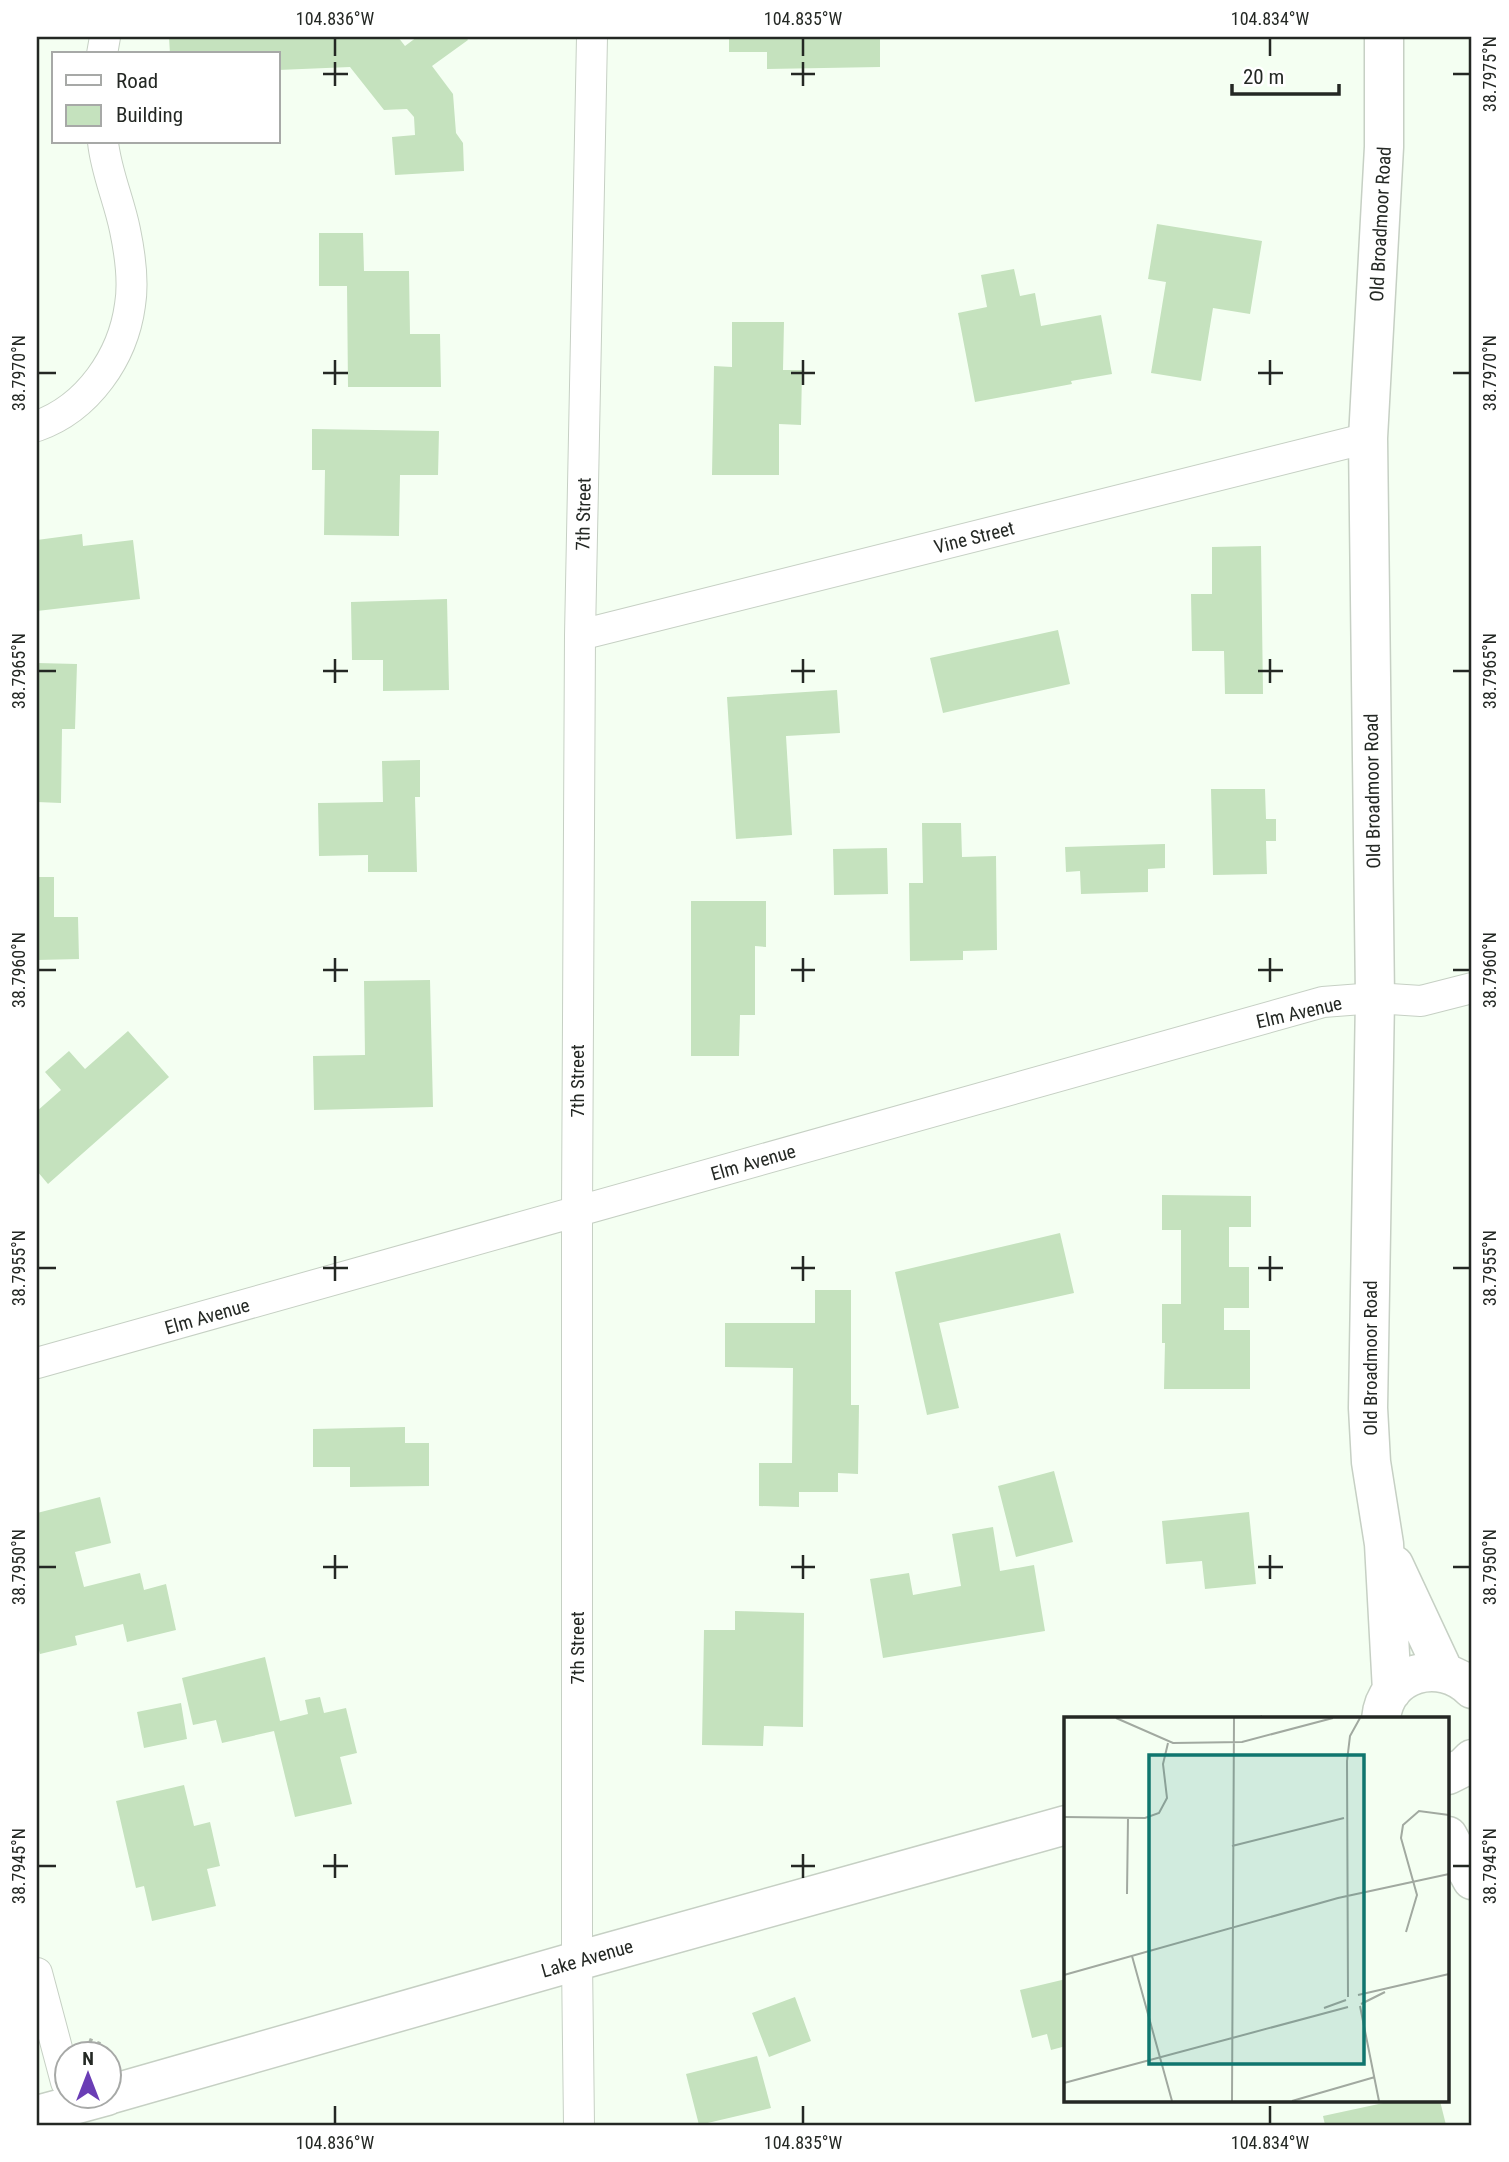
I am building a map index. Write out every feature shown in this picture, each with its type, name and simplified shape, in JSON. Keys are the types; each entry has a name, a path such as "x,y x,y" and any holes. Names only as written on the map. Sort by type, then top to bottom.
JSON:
{"street":[{"name":"7th Street","path":"579,2125 577,1212 580,635 592,37"},
{"name":"Old Broadmoor Road","path":"1378,1710 1384,1544 1371,1462 1367,1408 1374,998 1368,438 1384,147 1384,37"},
{"path":"37,426 71,408 92,389 109,366 124,335 131,303 131,266 125,229 104,158 103,144"},
{"name":"Vine Street","path":"580,635 1368,438"},
{"name":"Elm Avenue","path":"37,1363 1323,1002 1374,998 1421,1002 1472,988"},
{"name":"Old Broadmoor Road","path":"1384,1544 1463,1680"},
{"path":"1378,1710 1403,1681 1416,1674 1430,1671 1463,1680"},
{"path":"1450,1774 1464,1767 1472,1759"},
{"name":"Lake Avenue","path":"122,2089 1064,1826"},
{"path":"1450,1840 1472,1880"},
{"path":"37,1973 61,2039"}],"building":[{"path":"169,37 398,37 405,46 417,37 466,37 468,40 432,66 453,94 456,133 463,143 464,171 395,175 392,137 415,135 414,117 407,109 384,110 350,67 280,70 280,52 170,52"},
{"path":"729,37 880,37 880,67 767,69 767,52 729,52"},
{"path":"1157,224 1262,241 1250,314 1213,308 1201,381 1151,373 1166,282 1148,279"},
{"path":"319,233 363,233 364,271 409,271 410,334 440,334 441,387 348,387 347,286 319,286"},
{"path":"1014,269 1020,296 1035,293 1041,326 1101,315 1112,374 975,402 958,313 987,307 981,275"},
{"path":"732,322 784,322 783,370 802,370 801,425 779,424 779,475 712,475 714,366 732,367"},
{"path":"312,429 439,431 438,475 400,475 399,536 324,535 325,470 312,470"},
{"path":"82,534 83,546 133,540 140,599 37,611 37,540"},
{"path":"1261,546 1263,694 1225,694 1224,651 1192,651 1191,594 1212,594 1212,547"},
{"path":"447,599 449,690 383,691 383,660 352,660 351,602"},
{"path":"1058,630 1070,684 943,713 930,658"},
{"path":"37,663 77,664 75,729 62,729 61,803 37,802"},
{"path":"837,690 840,733 786,736 792,835 736,839 727,697"},
{"path":"420,760 420,797 415,797 417,872 368,872 368,855 319,856 318,803 383,802 382,761"},
{"path":"1211,789 1265,789 1266,819 1276,819 1276,841 1266,841 1267,874 1213,875"},
{"path":"922,823 961,823 962,857 996,856 997,950 963,951 963,960 910,961 909,883 923,883"},
{"path":"1165,844 1165,868 1148,869 1148,892 1081,894 1080,871 1066,872 1065,847"},
{"path":"887,848 888,894 834,895 833,849"},
{"path":"37,877 54,877 54,917 78,917 79,959 37,960"},
{"path":"691,901 766,901 766,947 755,946 755,1015 740,1015 739,1056 691,1056"},
{"path":"430,980 433,1107 314,1110 313,1056 365,1055 364,981"},
{"path":"128,1031 169,1077 48,1184 37,1171 37,1111 61,1090 45,1072 69,1051 85,1069"},
{"path":"1162,1195 1251,1196 1251,1227 1229,1227 1229,1267 1249,1267 1249,1308 1224,1308 1224,1330 1250,1330 1250,1389 1164,1389 1162,1304 1181,1304 1181,1230 1162,1230"},
{"path":"1060,1233 1074,1293 939,1323 959,1408 927,1415 895,1272"},
{"path":"815,1290 851,1290 851,1405 859,1405 858,1474 838,1473 838,1492 799,1492 799,1507 759,1506 759,1463 792,1463 793,1368 725,1367 725,1323 815,1323"},
{"path":"405,1427 405,1443 429,1443 429,1486 350,1487 350,1467 313,1467 313,1429"},
{"path":"1054,1471 1073,1542 1016,1557 998,1486"},
{"path":"100,1497 111,1543 75,1552 84,1587 140,1573 144,1590 166,1584 176,1630 127,1642 123,1624 75,1636 77,1645 40,1654 37,1643 37,1513"},
{"path":"1249,1512 1256,1584 1205,1589 1202,1561 1166,1564 1162,1521"},
{"path":"993,1527 1000,1571 1034,1565 1045,1631 883,1658 870,1579 909,1573 913,1595 961,1586 952,1534"},
{"path":"735,1611 804,1613 803,1727 764,1726 763,1746 702,1745 704,1630 735,1630"},
{"path":"265,1657 280,1721 308,1714 305,1700 320,1697 324,1713 346,1708 357,1753 340,1757 352,1804 295,1817 274,1731 222,1743 216,1720 193,1725 182,1678"},
{"path":"181,1703 187,1739 144,1748 137,1712"},
{"path":"184,1785 194,1826 210,1822 220,1866 207,1869 216,1906 152,1921 144,1886 136,1888 116,1801"},
{"path":"1064,1979 1064,2047 1051,2050 1047,2034 1032,2038 1020,1990"},
{"path":"795,1997 811,2041 769,2057 752,2013"},
{"path":"757,2056 771,2108 699,2125 686,2074"},
{"path":"1388,2102 1440,2102 1446,2125 1325,2125 1323,2116"}]}
